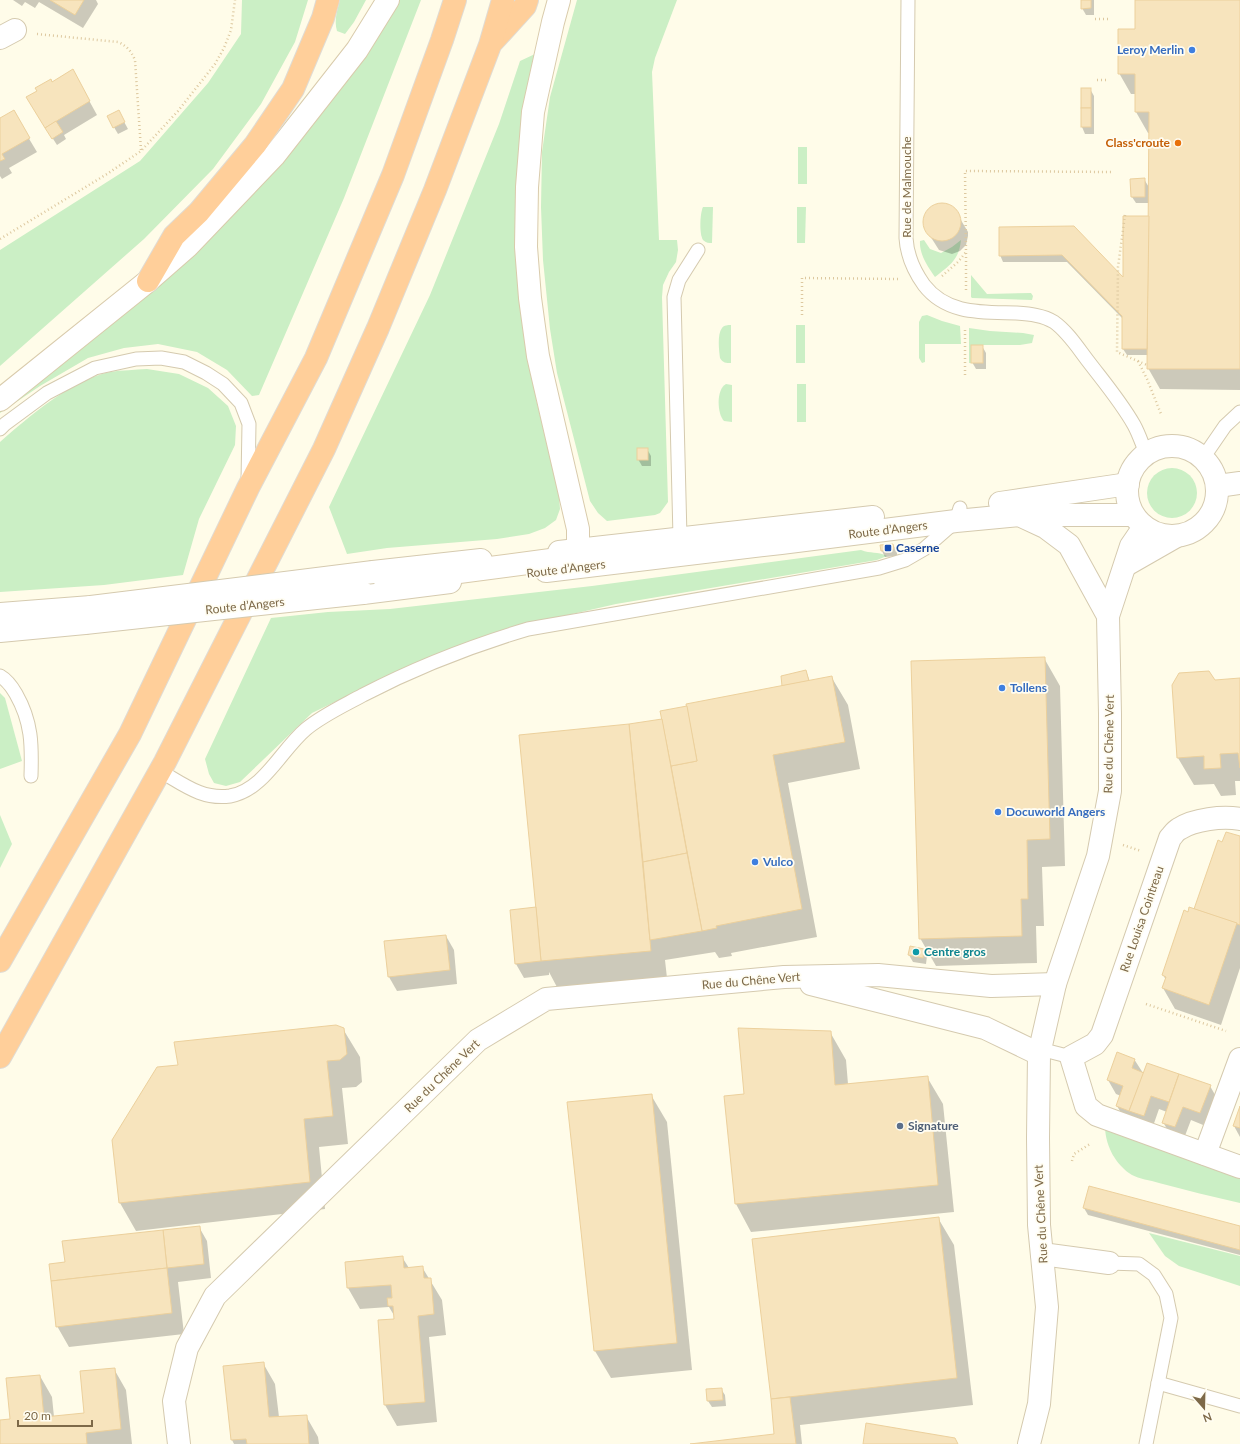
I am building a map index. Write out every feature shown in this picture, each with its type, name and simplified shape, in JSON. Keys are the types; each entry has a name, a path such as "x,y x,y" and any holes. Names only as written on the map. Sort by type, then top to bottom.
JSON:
{"highway":[{"path":"148,281 174,236 199,212 255,144 293,89 323,18 328,0"},
{"path":"0,961 130,734 248,488 319,351 393,175 455,0"},
{"path":"0,1056 160,771 324,449 378,328 435,190 490,45 503,0"},
{"path":"490,45 525,6 527,0"}],"street":[{"path":"0,400 148,281 188,246 274,156 357,50 388,0"},
{"path":"430,584 459,572 573,557 578,550 578,529 538,356 530,298 526,247 527,187 533,112 559,0"},
{"path":"1126,565 1175,537 1190,533 1202,526 1215,508 1218,486 1214,471 1207,461 1188,448 1173,445 1162,446 1146,453 1135,464 1130,474 1127,496 1138,521 1158,534 1175,537"},
{"path":"1218,486 1240,483"},
{"name":"Route d’Angers","path":"958,515 1128,484"},
{"name":"Route d’Angers","path":"0,614 88,615 363,593 780,535 869,517 1018,515 1138,521"},
{"name":"Rue du Chêne Vert","path":"1018,515 1045,527 1070,545 1108,616"},
{"name":"Rue du Chêne Vert","path":"1029,1444 1039,1404 1047,1307 1039,1225 1038,1138 1040,1051 1055,984 1098,856 1110,791 1108,616 1126,565 1138,521"},
{"name":"Route d’Angers","path":"0,631 88,615 373,572 578,550 680,537 733,541"},
{"name":"Rue Louisa Cointreau","path":"1071,1057 1095,1044 1102,1034 1170,838 1178,829 1206,820 1231,818 1240,819"},
{"name":"Rue du Chêne Vert","path":"179,1444 174,1401 187,1348 215,1296 478,1040 546,999 784,977 878,975 991,986 1055,984"},
{"path":"784,977 985,1028 1040,1051"},
{"path":"1071,1057 1086,1106 1097,1115 1240,1167"},
{"path":"1205,1154 1240,1059"},
{"path":"1042,1254 1109,1263"}],"lane":[{"name":"Rue de Malmouche","path":"908,0 906,238 910,257 920,280 936,297 954,307 966,311 1027,314 1042,316 1054,322 1065,332 1117,399 1134,426 1146,453"},
{"path":"680,537 674,297 679,280 698,250"},
{"path":"0,429 47,393 95,368 136,359 161,358 184,362 206,373 223,384 241,403 249,424 248,488"},
{"path":"1203,458 1225,426 1240,412"},
{"path":"160,771 199,793 215,796 230,796 246,790 259,782 305,730 326,714 385,684 501,637 528,629 880,568 905,560 924,549 958,515"},
{"path":"0,676 4,678 13,689 27,717 31,732 31,776"},
{"path":"1040,1051 1071,1057"},
{"path":"1109,1263 1139,1264 1154,1275 1166,1294 1171,1318 1146,1444"},
{"path":"1158,1383 1240,1406"}],"path":[{"path":"0,239 107,174 141,151 178,111 215,64 224,48 231,30 235,0"},
{"path":"1095,19 1110,19"},
{"path":"7,34 118,42 126,46 132,53 135,60 141,151"},
{"path":"1097,80 1109,80"},
{"path":"802,315 802,278 933,280 944,275 966,252 965,171 1111,172"},
{"path":"1125,216 1118,267 1117,352 1148,365"},
{"path":"1138,360 1161,414"},
{"path":"1117,844 1146,852"},
{"path":"1146,1004 1226,1031"},
{"path":"1072,1161 1074,1154 1090,1144"}],"green space":[{"path":"242,0 308,0 295,42 261,104 213,169 144,239 0,366 0,250 140,161 208,83 241,34"},
{"path":"340,0 366,0 354,22 345,34 337,31 336,27 336,16"},
{"path":"398,0 421,0 344,198 259,395 252,396 227,370 197,352 158,344 124,348 88,358 40,386 0,413 0,411 64,356 166,274"},
{"path":"577,0 677,0 655,58 652,72 659,240 677,240 678,250 676,262 663,285 662,297 668,502 660,513 655,515 607,521 598,513 590,501 557,373 550,329 543,260 541,207 542,152 550,97"},
{"path":"535,54 523,319 537,403 559,496 560,509 556,520 545,528 529,534 497,539 387,548 347,554 329,507 430,295 499,124 520,61"},
{"path":"798,147 807,147 807,184 798,184"},
{"path":"703,207 713,207 712,243 705,242 701,233 700,224"},
{"path":"797,207 806,207 805,243 797,243"},
{"path":"924,240 930,249 941,253 961,240 958,253 953,262 935,277 922,255 920,241"},
{"path":"971,275 987,294 1031,293 1033,296 1032,300 972,298"},
{"path":"927,315 960,326 961,344 925,344 925,362 922,363 919,358 919,322 922,316"},
{"path":"726,325 731,325 731,363 728,363 723,362 720,358 719,338 720,331 723,327"},
{"path":"796,325 805,325 805,363 796,363"},
{"path":"969,328 1034,335 1032,343 1020,345 972,345 971,363 969,363"},
{"path":"147,369 179,374 208,388 228,406 236,426 235,445 199,519 183,575 104,585 0,592 0,442 24,421 52,400 95,376 124,370"},
{"path":"726,384 732,385 732,422 724,421 719,408 720,391"},
{"path":"797,384 806,384 806,422 797,422"},
{"path":"1172,468 1182,470 1190,475 1195,483 1197,493 1195,503 1190,511 1182,516 1172,518 1162,516 1154,511 1149,503 1147,493 1149,483 1154,475 1162,470"},
{"path":"861,550 887,556 877,560 616,604 502,630 411,665 312,713 240,782 226,786 214,783 209,774 205,759 271,618 328,612 390,609 592,586"},
{"path":"0,693 5,698 22,761 0,769"},
{"path":"0,815 12,844 0,868"},
{"path":"1105,1128 1240,1178 1240,1203 1132,1175 1121,1166 1113,1155 1107,1142"},
{"path":"1149,1233 1240,1256 1240,1286 1179,1266 1165,1256"}],"building":[{"path":"50,0 84,0 75,15"},
{"path":"1081,0 1091,0 1091,8 1081,9"},
{"path":"1135,0 1240,0 1240,369 1147,369 1149,112 1135,112 1135,74 1118,74 1118,29 1135,29"},
{"path":"73,69 90,101 45,128 26,97 37,91 35,88 51,79 52,82"},
{"path":"1081,88 1091,88 1091,108 1081,108"},
{"path":"1081,108 1091,108 1091,127 1081,127"},
{"path":"14,110 30,138 2,154 5,159 0,161 0,118"},
{"path":"119,110 125,122 113,128 107,116"},
{"path":"56,121 63,132 52,139 45,128"},
{"path":"1145,178 1145,197 1131,197 1130,179"},
{"path":"942,203 952,206 958,212 961,222 958,232 952,238 942,241 932,238 926,232 923,222 926,212 932,206"},
{"path":"1123,216 1149,216 1147,349 1122,349 1122,316 1062,255 999,256 999,227 1074,226 1123,277"},
{"path":"971,345 983,345 983,363 971,363"},
{"path":"637,448 648,448 648,460 637,460"},
{"path":"893,544 894,549 881,551 880,545"},
{"path":"1045,657 1050,839 1027,840 1028,899 1021,899 1022,936 919,939 911,661"},
{"path":"806,670 809,681 782,686 781,676"},
{"path":"1209,671 1215,680 1240,678 1240,768 1238,753 1220,754 1221,768 1204,769 1204,756 1177,758 1172,685 1179,673"},
{"path":"832,676 845,742 773,755 802,909 716,926 717,928 702,931 671,766 697,761 686,704"},
{"path":"687,706 697,761 671,766 660,711"},
{"path":"662,719 687,853 643,862 629,724"},
{"path":"629,724 651,951 541,961 519,735"},
{"path":"1226,832 1240,836 1240,925 1194,909 1218,840 1222,842"},
{"path":"687,853 702,931 650,940 643,862"},
{"path":"536,907 541,961 515,964 510,910"},
{"path":"1189,907 1237,923 1209,1005 1162,988 1166,977 1162,975 1184,910 1188,912"},
{"path":"446,935 450,970 388,977 384,941"},
{"name":"Centre gros","path":"910,946 924,949 923,958 908,955"},
{"path":"336,1025 344,1028 347,1054 340,1060 327,1061 333,1116 304,1119 310,1182 119,1203 112,1140 157,1067 178,1065 174,1042"},
{"path":"738,1028 831,1031 835,1085 928,1076 938,1185 735,1204 724,1096 744,1094"},
{"path":"1117,1052 1135,1059 1132,1068 1144,1073 1129,1111 1116,1106 1123,1086 1107,1080"},
{"path":"1147,1063 1179,1074 1169,1102 1151,1096 1144,1116 1129,1111"},
{"path":"1179,1074 1211,1085 1200,1113 1183,1107 1175,1127 1162,1123"},
{"path":"652,1094 677,1343 594,1351 567,1102"},
{"path":"1240,1106 1240,1128 1233,1126"},
{"path":"1089,1186 1240,1226 1240,1250 1083,1208"},
{"path":"939,1217 957,1378 771,1399 752,1239"},
{"path":"200,1226 204,1264 167,1268 163,1230"},
{"path":"163,1230 167,1268 51,1281 49,1264 65,1262 62,1241"},
{"path":"403,1256 404,1268 423,1266 424,1278 431,1278 434,1314 418,1316 425,1402 384,1405 378,1320 394,1319 393,1306 388,1306 387,1298 392,1298 391,1285 347,1288 345,1262"},
{"path":"167,1268 172,1313 56,1327 51,1281"},
{"path":"264,1362 269,1417 307,1415 309,1444 247,1444 246,1439 231,1440 223,1366"},
{"path":"115,1368 121,1429 86,1433 87,1444 0,1444 0,1420 10,1419 6,1378 40,1375 44,1417 84,1413 80,1371"},
{"path":"722,1388 723,1400 707,1401 706,1389"},
{"path":"790,1397 796,1444 690,1444 774,1434 771,1399"},
{"path":"866,1423 955,1438 958,1444 863,1444"}],"place":[{"name":"Leroy Merlin","path":"1192,50"},
{"name":"Class'croute","path":"1178,143"},
{"name":"Caserne","path":"888,548"},
{"name":"Tollens","path":"1002,688"},
{"name":"Docuworld Angers","path":"998,812"},
{"name":"Vulco","path":"755,862"},
{"name":"Centre gros","path":"916,952"},
{"name":"Signature","path":"900,1126"}]}
